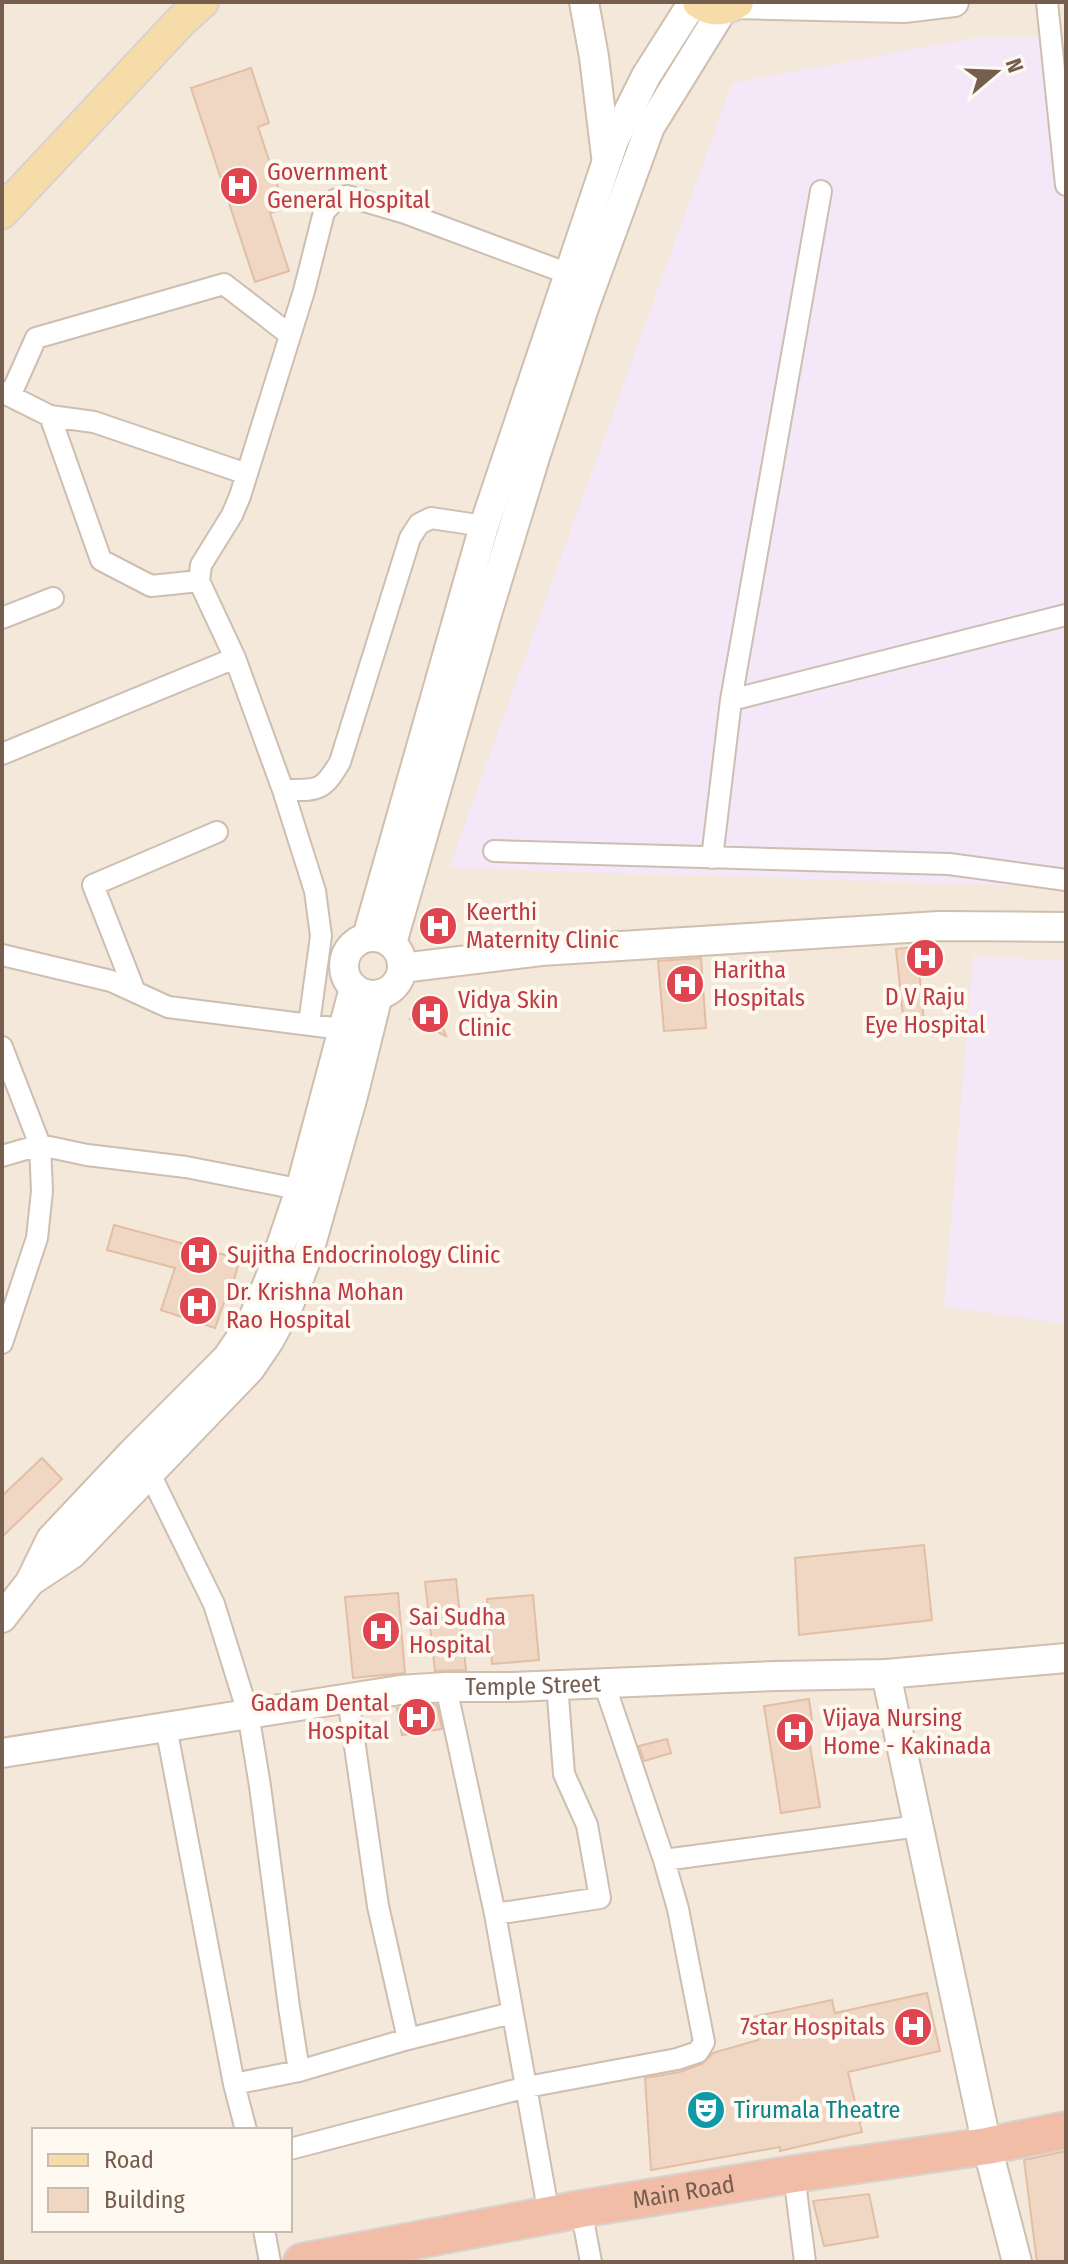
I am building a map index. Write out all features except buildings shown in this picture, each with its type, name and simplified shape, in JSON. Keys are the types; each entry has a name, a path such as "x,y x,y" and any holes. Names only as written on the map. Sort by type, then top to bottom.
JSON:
{"highway":[{"name":"Main Road","path":"302,2262 363,2256 441,2234 565,2212 987,2146 1066,2130"}],"main road":[{"path":"6,199 188,9"}],"street":[{"path":"584,2 607,161"},
{"path":"387,950 536,454 571,292 607,161 646,76 718,4 904,8 954,2"},
{"path":"1047,2 1066,185"},
{"path":"718,4 650,127 571,292 484,526 387,950 399,980 390,990 366,992 347,978 344,965 347,953 355,943 387,950 541,951 939,926 1066,927"},
{"path":"712,858 731,700 821,191"},
{"path":"309,1024 321,936 315,891 283,790 235,658 199,581 201,565 232,515 247,474 304,291 324,212 335,200 347,196 405,213 571,292"},
{"path":"247,474 94,422 50,416 6,394 36,338 224,284 290,335"},
{"path":"50,416 101,560 151,586 199,581"},
{"path":"283,790 315,790 329,782 340,762 410,538 419,524 431,518 484,526"},
{"path":"2,618 53,598"},
{"path":"731,700 1066,615"},
{"path":"2,754 235,658"},
{"path":"135,992 93,885 217,832"},
{"path":"494,851 949,864 1066,880"},
{"path":"2,955 111,981 168,1007 342,1029"},
{"path":"313,1192 342,1029 366,992"},
{"path":"4,1610 30,1582 51,1539 141,1464 227,1358 252,1321 313,1192 366,992"},
{"path":"2,1047 40,1145 42,1191 37,1238 2,1343"},
{"path":"2,1156 40,1145 87,1155 186,1167 313,1192"},
{"path":"141,1464 214,1604 248,1713 299,2071"},
{"name":"Temple Street","path":"2,1753 400,1690 886,1674 1066,1658"},
{"path":"886,1674 987,2146 1017,2262"},
{"path":"292,2148 527,2087 677,2059 698,2052 704,2042 678,1909 604,1683"},
{"path":"495,1914 600,1898 587,1825 564,1774 557,1684"},
{"path":"446,1687 495,1914 527,2087 565,2212 591,2262"},
{"path":"348,1698 378,1906 408,2039"},
{"path":"166,1727 234,2084 245,2128"},
{"path":"664,1860 919,1826"},
{"path":"234,2084 299,2071 512,2013"},
{"path":"794,2174 805,2262"},
{"path":"264,2232 270,2262"}],"shaded area":[{"path":"2,2 1066,2 1066,2262 2,2262"},
{"path":"1066,36 1066,887 449,868 732,83 973,38"},
{"path":"973,956 1066,961 1066,1324 944,1307"}],"place":[{"name":"Government General Hospital","path":"239,186"},
{"name":"Keerthi Maternity Clinic","path":"438,926"},
{"name":"D V Raju Eye Hospital","path":"925,958"},
{"name":"Haritha Hospitals","path":"685,984"},
{"name":"Vidya Skin Clinic","path":"430,1014"},
{"name":"Sujitha Endocrinology Clinic","path":"199,1255"},
{"name":"Dr. Krishna Mohan Rao Hospital","path":"198,1306"},
{"name":"Sai Sudha Hospital","path":"381,1631"},
{"name":"Gadam Dental Hospital","path":"417,1717"},
{"name":"Vijaya Nursing Home - Kakinada","path":"795,1732"},
{"name":"7star Hospitals","path":"913,2027"},
{"name":"Tirumala Theatre","path":"706,2110"}]}
